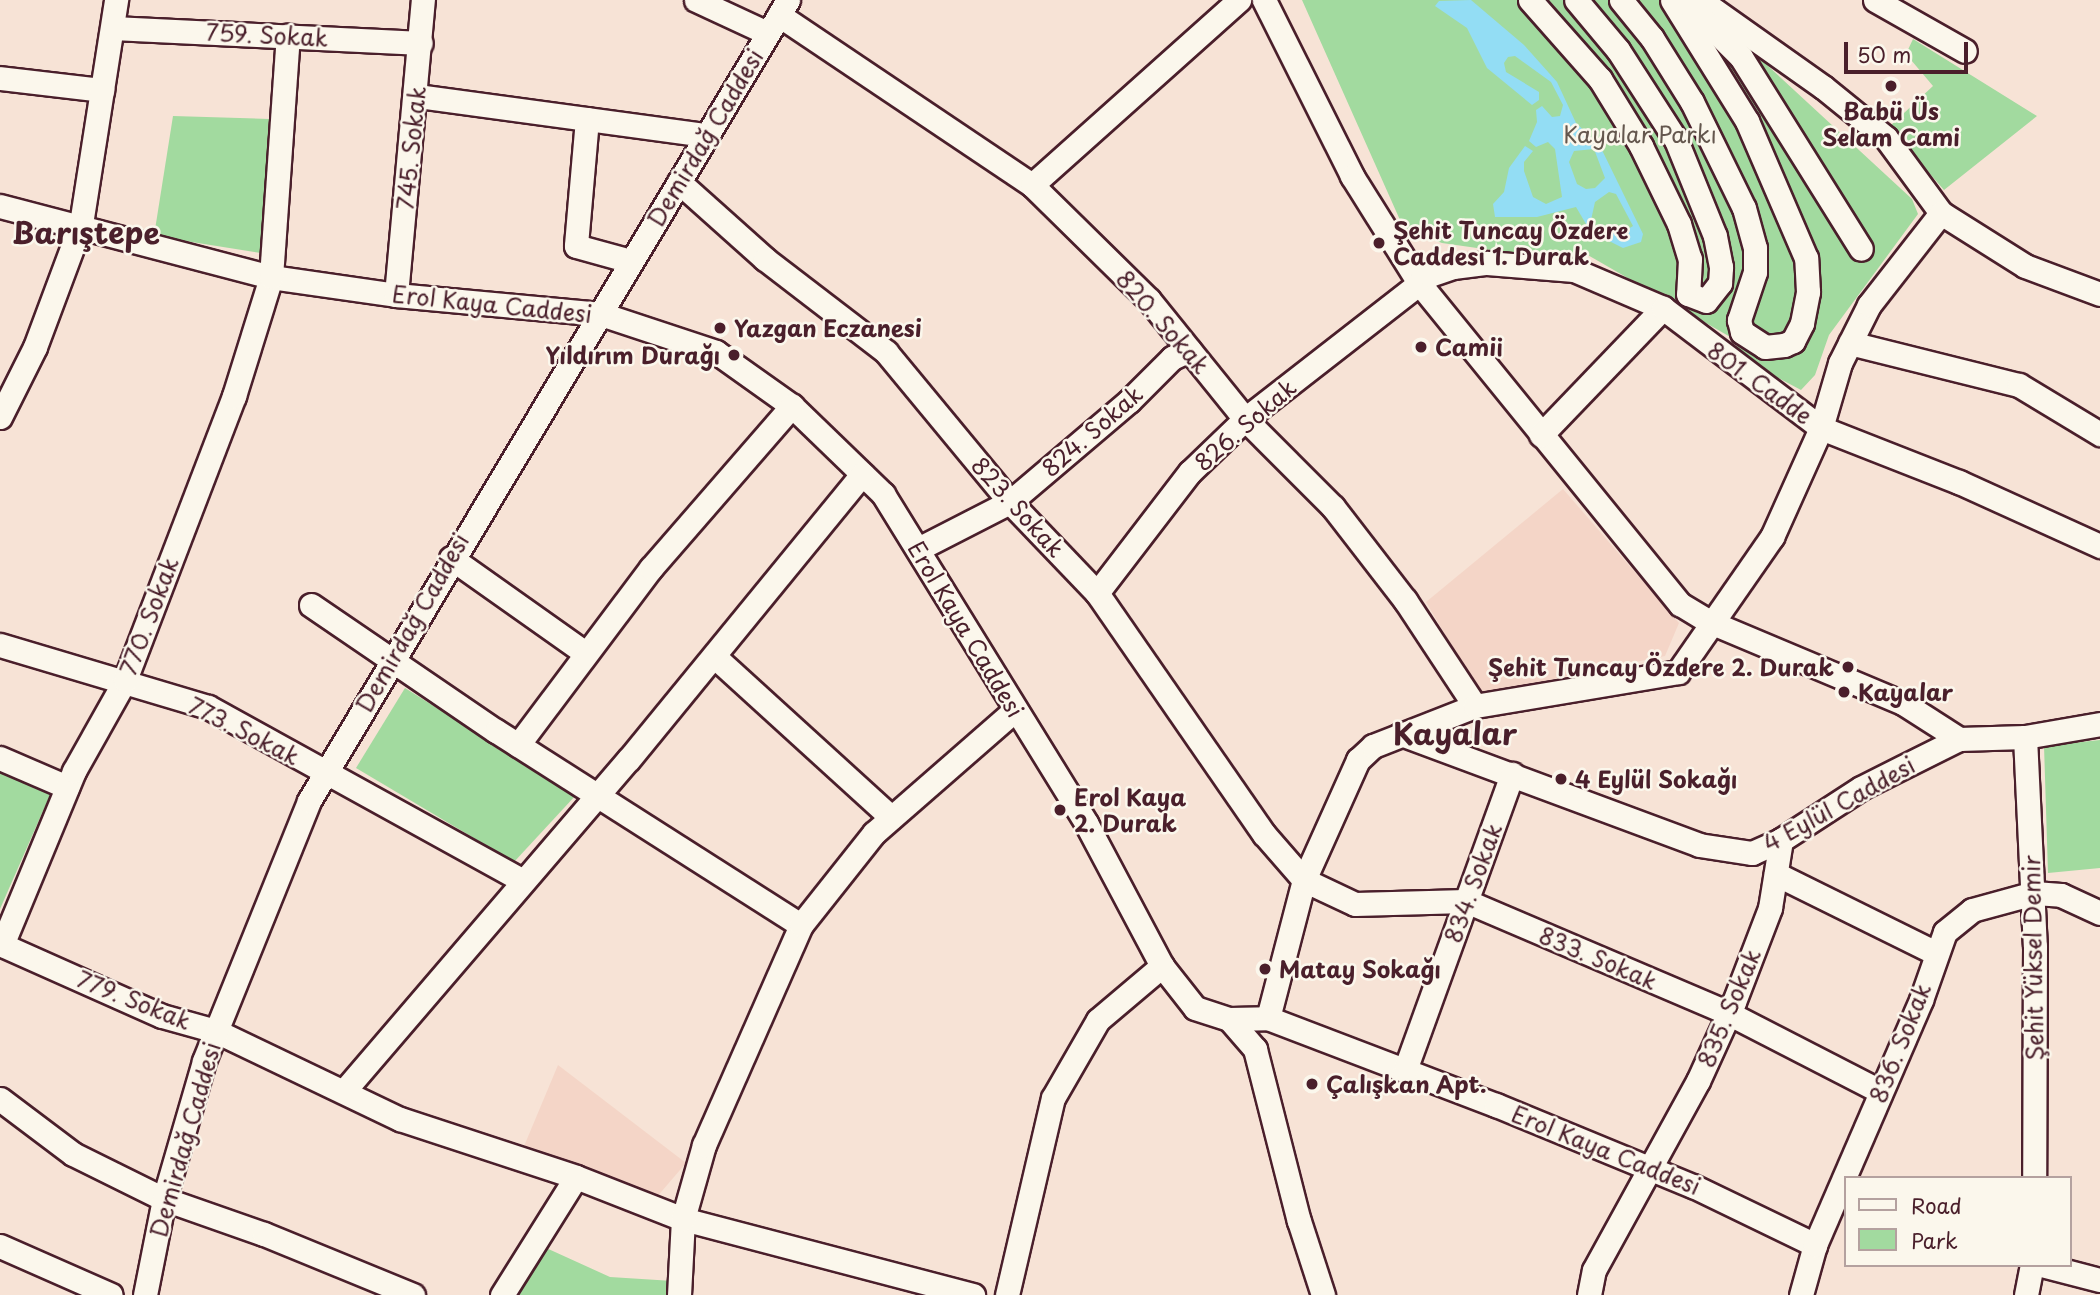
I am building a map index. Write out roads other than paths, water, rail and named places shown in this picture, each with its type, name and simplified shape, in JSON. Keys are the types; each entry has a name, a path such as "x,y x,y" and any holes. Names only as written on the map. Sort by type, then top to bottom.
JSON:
{"street":[{"path":"0,417 35,348 81,224 114,28 116,0"},
{"name":"745. Sokak","path":"396,295 417,96 423,0"},
{"name":"820. Sokak","path":"696,0 778,16 1032,185 1149,300 1245,419 1333,507 1405,600 1475,706"},
{"path":"1032,185 1239,0"},
{"path":"1264,0 1352,176 1419,284 1680,604 1710,622 1903,703 1959,739 2025,737 2100,723"},
{"path":"1531,0 1600,79 1641,146 1679,224 1690,259 1688,294 1706,301 1720,283 1715,236 1676,140 1618,50 1576,0"},
{"path":"1621,0 1652,38 1692,102 1744,208 1755,260 1739,320 1742,332 1765,347 1784,345 1793,341 1802,323 1808,292 1806,258 1747,121 1672,0"},
{"path":"1684,0 1741,57 1861,249"},
{"path":"1700,0 1823,87 1886,138 1941,214 2025,266 2100,294"},
{"path":"1875,0 1965,51"},
{"name":"Demirdağ Caddesi","path":"145,1295 164,1199 216,1031 309,801 451,558 601,314 778,16"},
{"name":"759. Sokak","path":"114,28 421,43"},
{"name":"770. Sokak","path":"1,944 67,787 105,709 125,680 234,396 271,277 288,36"},
{"path":"0,78 102,90"},
{"path":"417,96 707,135"},
{"path":"587,119 576,246 631,261"},
{"name":"823. Sokak","path":"679,182 765,259 886,352 1010,502 1097,593 1264,835 1304,880"},
{"name":"Erol Kaya Caddesi","path":"0,206 81,224 271,277 396,295 601,314 716,352 792,405 883,494 1014,711 1086,823 1162,966 1195,1008 1229,1019 1268,1018 1405,1070 1649,1167 1815,1245"},
{"path":"1268,1018 1304,880 1358,760 1373,746 1475,706 1678,672 1710,622 1772,537 1821,428 1850,343 1869,305 1941,214"},
{"name":"801. Cadde","path":"1419,284 1441,270 1487,264 1574,270 1663,308 1821,428 1959,482 2100,546"},
{"name":"826. Sokak","path":"1097,593 1190,471 1245,419 1419,284"},
{"path":"1541,435 1663,308"},
{"path":"1850,343 2019,385 2100,434"},
{"name":"824. Sokak","path":"918,549 1010,502 1129,401 1172,358 1189,350"},
{"path":"518,745 584,652 651,568 792,405"},
{"path":"344,1091 715,657 862,474"},
{"path":"451,558 584,652"},
{"path":"311,605 390,661 518,745 599,794 801,925"},
{"name":"773. Sokak","path":"0,645 125,680 208,707 522,880"},
{"path":"715,657 891,817"},
{"path":"679,1295 683,1219 704,1146 801,925 891,817 1014,711"},
{"name":"4 Eylül Caddesi","path":"1401,734 1699,845 1752,853 1782,840 1861,788 1959,739"},
{"name":"Şehit Yüksel Demir","path":"2025,737 2034,893 2034,1176"},
{"path":"0,758 67,787"},
{"name":"834. Sokak","path":"1405,1070 1512,774"},
{"name":"835. Sokak","path":"1589,1295 1594,1270 1698,1081 1728,1013 1770,908 1782,840"},
{"path":"1776,874 1934,952"},
{"name":"833. Sokak","path":"1304,880 1355,904 1466,901 1728,1013 1880,1091"},
{"path":"2034,893 2061,895 2100,913"},
{"name":"836. Sokak","path":"1844,1176 1921,1000 1934,952 1945,932 1972,911 2034,893"},
{"name":"779. Sokak","path":"1,944 162,1016 216,1031 400,1119 576,1177 683,1219 973,1295"},
{"path":"1007,1295 1053,1098 1098,1020 1162,966"},
{"path":"1229,1019 1255,1049 1299,1220 1323,1295"},
{"path":"0,1099 73,1154 164,1199 264,1234 414,1295"},
{"name":"836. Sokak","path":"1801,1295 1815,1245 1844,1176"},
{"path":"502,1295 576,1177"},
{"path":"0,1247 111,1295"},
{"path":"2026,1295 2032,1267"},
{"path":"2050,1267 2100,1280"}],"water":[{"path":"1471,0 1524,45 1557,82 1576,123 1600,146 1643,234 1641,242 1623,248 1593,233 1607,227 1620,234 1633,226 1616,194 1609,192 1595,202 1589,229 1576,207 1537,217 1495,217 1493,204 1504,192 1509,168 1525,146 1533,151 1524,162 1524,171 1533,197 1546,204 1562,197 1555,149 1548,142 1536,147 1529,141 1537,122 1536,110 1542,106 1552,117 1560,116 1563,105 1551,82 1515,56 1508,57 1504,63 1506,72 1539,92 1539,100 1532,105 1487,68 1467,28 1435,6 1439,1","holes":["1594,149 1605,178 1595,188 1586,189 1577,184 1569,162 1574,151"]}],"place":[{"name":"Babü Üs Selam Cami","path":"1891,86"},
{"name":"Şehit Tuncay Özdere Caddesi 1. Durak","path":"1379,243"},
{"name":"Yazgan Eczanesi","path":"720,328"},
{"name":"Camii","path":"1421,347"},
{"name":"Yıldırım Durağı","path":"734,355"},
{"name":"Şehit Tuncay Özdere 2. Durak","path":"1848,667"},
{"name":"Kayalar","path":"1844,692"},
{"name":"4 Eylül Sokağı","path":"1561,779"},
{"name":"Erol Kaya 2. Durak","path":"1060,810"},
{"name":"Matay Sokağı","path":"1265,969"},
{"name":"Çalışkan Apt.","path":"1312,1084"}],"district":[{"name":"Barıştepe","path":"86,232"},
{"name":"Kayalar","path":"1455,733"}],"park label":[{"name":"Kayalar Parkı","path":"1640,134"}]}
